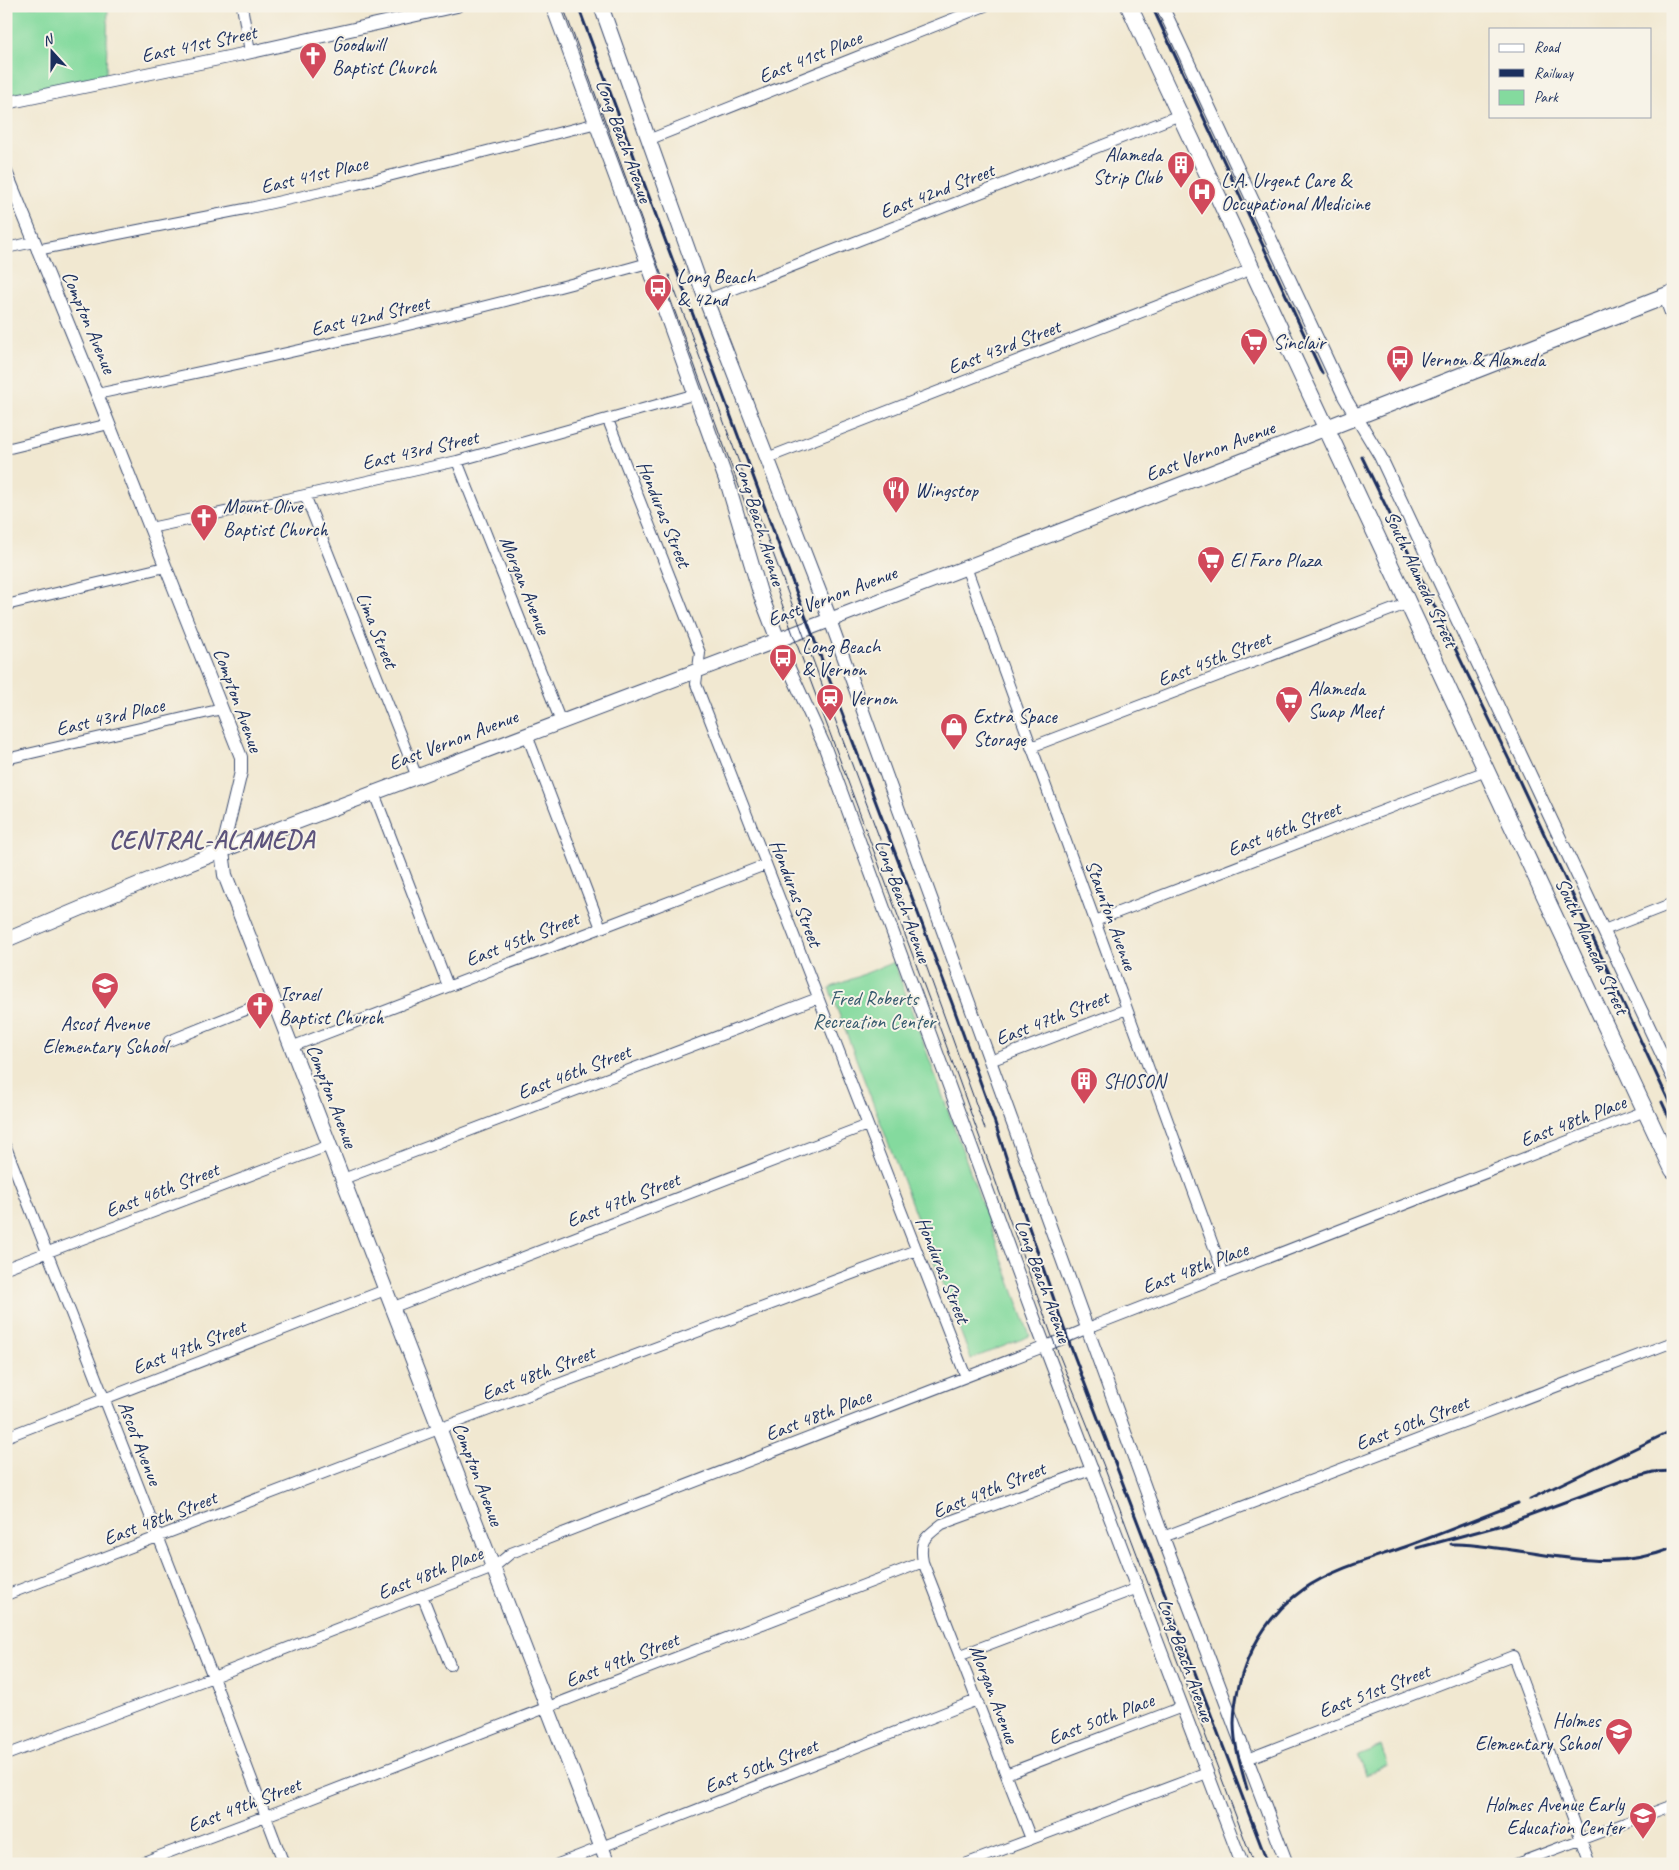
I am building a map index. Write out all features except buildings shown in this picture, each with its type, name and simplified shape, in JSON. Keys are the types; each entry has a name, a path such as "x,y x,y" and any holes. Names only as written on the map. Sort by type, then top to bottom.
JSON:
{"main road":[{"name":"Long Beach Avenue","path":"553,6 696,394 729,488 761,596 778,640"},
{"name":"Long Beach Avenue","path":"601,6 706,300 830,620"},
{"name":"South Alameda Street","path":"1129,6 1673,1170"},
{"name":"East Vernon Avenue","path":"6,940 222,851 778,640 1668,295"},
{"name":"Compton Avenue","path":"222,851 225,875 384,1290 608,1864"}],"street":[{"path":"242,6 250,52"},
{"name":"East 41st Street","path":"6,103 457,6"},
{"name":"East 41st Place","path":"648,140 985,6"},
{"name":"South Alameda Street","path":"1162,6 1345,398 1379,454 1673,1078"},
{"name":"East 42nd Street","path":"706,300 1180,115"},
{"name":"East 41st Place","path":"6,248 36,246 250,208 347,186 597,123"},
{"name":"Compton Avenue","path":"6,172 98,394 239,751 242,764 222,851"},
{"name":"East 42nd Street","path":"98,394 241,364 415,324 549,291 648,263"},
{"name":"East 43rd Street","path":"768,458 1252,269"},
{"path":"1668,295 1673,321"},
{"name":"East 43rd Street","path":"150,528 457,461 696,394"},
{"name":"Honduras Street","path":"608,420 700,653 696,684 966,1377"},
{"path":"6,449 109,424"},
{"name":"Morgan Avenue","path":"457,461 561,722"},
{"name":"Lima Street","path":"305,495 417,777"},
{"path":"6,605 165,567"},
{"name":"Staunton Avenue","path":"966,567 1224,1275"},
{"name":"East 45th Street","path":"1032,747 1408,603"},
{"name":"Long Beach Avenue","path":"830,620 1163,1537 1287,1864"},
{"name":"Long Beach Avenue","path":"778,640 824,744 1046,1346 1242,1864"},
{"name":"East 43rd Place","path":"6,759 222,710"},
{"path":"527,735 601,928"},
{"name":"East 46th Street","path":"1095,921 1486,770"},
{"path":"374,793 448,986"},
{"name":"East 45th Street","path":"291,1047 765,865"},
{"path":"1604,930 1673,903"},
{"name":"East 46th Street","path":"343,1179 818,998"},
{"path":"169,1041 273,999"},
{"name":"East 47th Street","path":"990,1061 1127,1009"},
{"name":"East 48th Place","path":"6,1755 493,1568 511,1552 1046,1346 1646,1111"},
{"name":"East 47th Street","path":"391,1308 867,1125"},
{"name":"East 46th Street","path":"6,1268 330,1145"},
{"name":"Ascot Avenue","path":"6,1147 284,1864"},
{"name":"East 48th Street","path":"6,1595 439,1429 916,1250"},
{"name":"East 47th Street","path":"6,1437 384,1290"},
{"name":"East 50th Street","path":"1163,1537 1673,1342"},
{"name":"East 49th Street","path":"138,1864 548,1708 923,1562 920,1550 926,1536 942,1524 1093,1469"},
{"name":"Morgan Avenue","path":"923,1562 961,1655 1031,1839"},
{"path":"961,1655 1138,1588"},
{"path":"422,1595 450,1665"},
{"name":"East 51st Street","path":"1247,1759 1513,1656 1581,1839"},
{"name":"East 50th Street","path":"558,1864 977,1700"},
{"name":"East 50th Place","path":"1006,1774 1182,1707"},
{"path":"965,1864 1207,1773"},
{"path":"1516,1864 1673,1805"},
{"path":"1581,1839 1590,1864"}],"green space":[{"path":"6,6 108,6 106,75 6,96"},
{"name":"Fred Roberts Recreation Center","path":"894,962 1030,1336 971,1359 829,988"},
{"path":"1381,1746 1388,1765 1366,1775 1358,1755"}],"tram line":[{"path":"563,6 1054,1342 1103,1464 1254,1864"},
{"path":"669,275 897,885 985,1129"}],"railway":[{"path":"578,6 952,1003 995,1123 1067,1337 1268,1864"},
{"path":"1152,6 1322,373"},
{"path":"1362,457 1517,776 1673,1110"},
{"path":"1662,1102 1673,1126"},
{"path":"1530,1499 1673,1430"},
{"path":"1417,1548 1502,1525 1627,1479 1653,1472 1673,1471"},
{"path":"1247,1789 1235,1740 1234,1723 1239,1684 1253,1648 1275,1615 1304,1589 1327,1576 1518,1503"},
{"path":"1451,1544 1478,1545 1569,1558 1610,1561 1651,1555 1673,1548"}],"place":[{"name":"Goodwill Baptist Church","path":"313,80"},
{"name":"Alameda Strip Club","path":"1181,189"},
{"name":"L.A. Urgent Care & Occupational Medicine","path":"1202,216"},
{"name":"Long Beach & 42nd","path":"658,312"},
{"name":"Sinclair","path":"1254,366"},
{"name":"Vernon & Alameda","path":"1400,383"},
{"name":"Wingstop","path":"896,514"},
{"name":"Mount Olive Baptist Church","path":"204,542"},
{"name":"El Faro Plaza","path":"1211,584"},
{"name":"Long Beach & Vernon","path":"783,682"},
{"name":"Vernon","path":"830,722"},
{"name":"Alameda Swap Meet","path":"1289,724"},
{"name":"Extra Space Storage","path":"954,751"},
{"name":"Ascot Avenue Elementary School","path":"105,1010"},
{"name":"Israel Baptist Church","path":"260,1030"},
{"name":"SHOSON","path":"1084,1105"},
{"name":"Holmes Elementary School","path":"1619,1756"},
{"name":"Holmes Avenue Early Education Center","path":"1643,1840"}],"district":[{"name":"CENTRAL-ALAMEDA","path":"212,840"}]}
